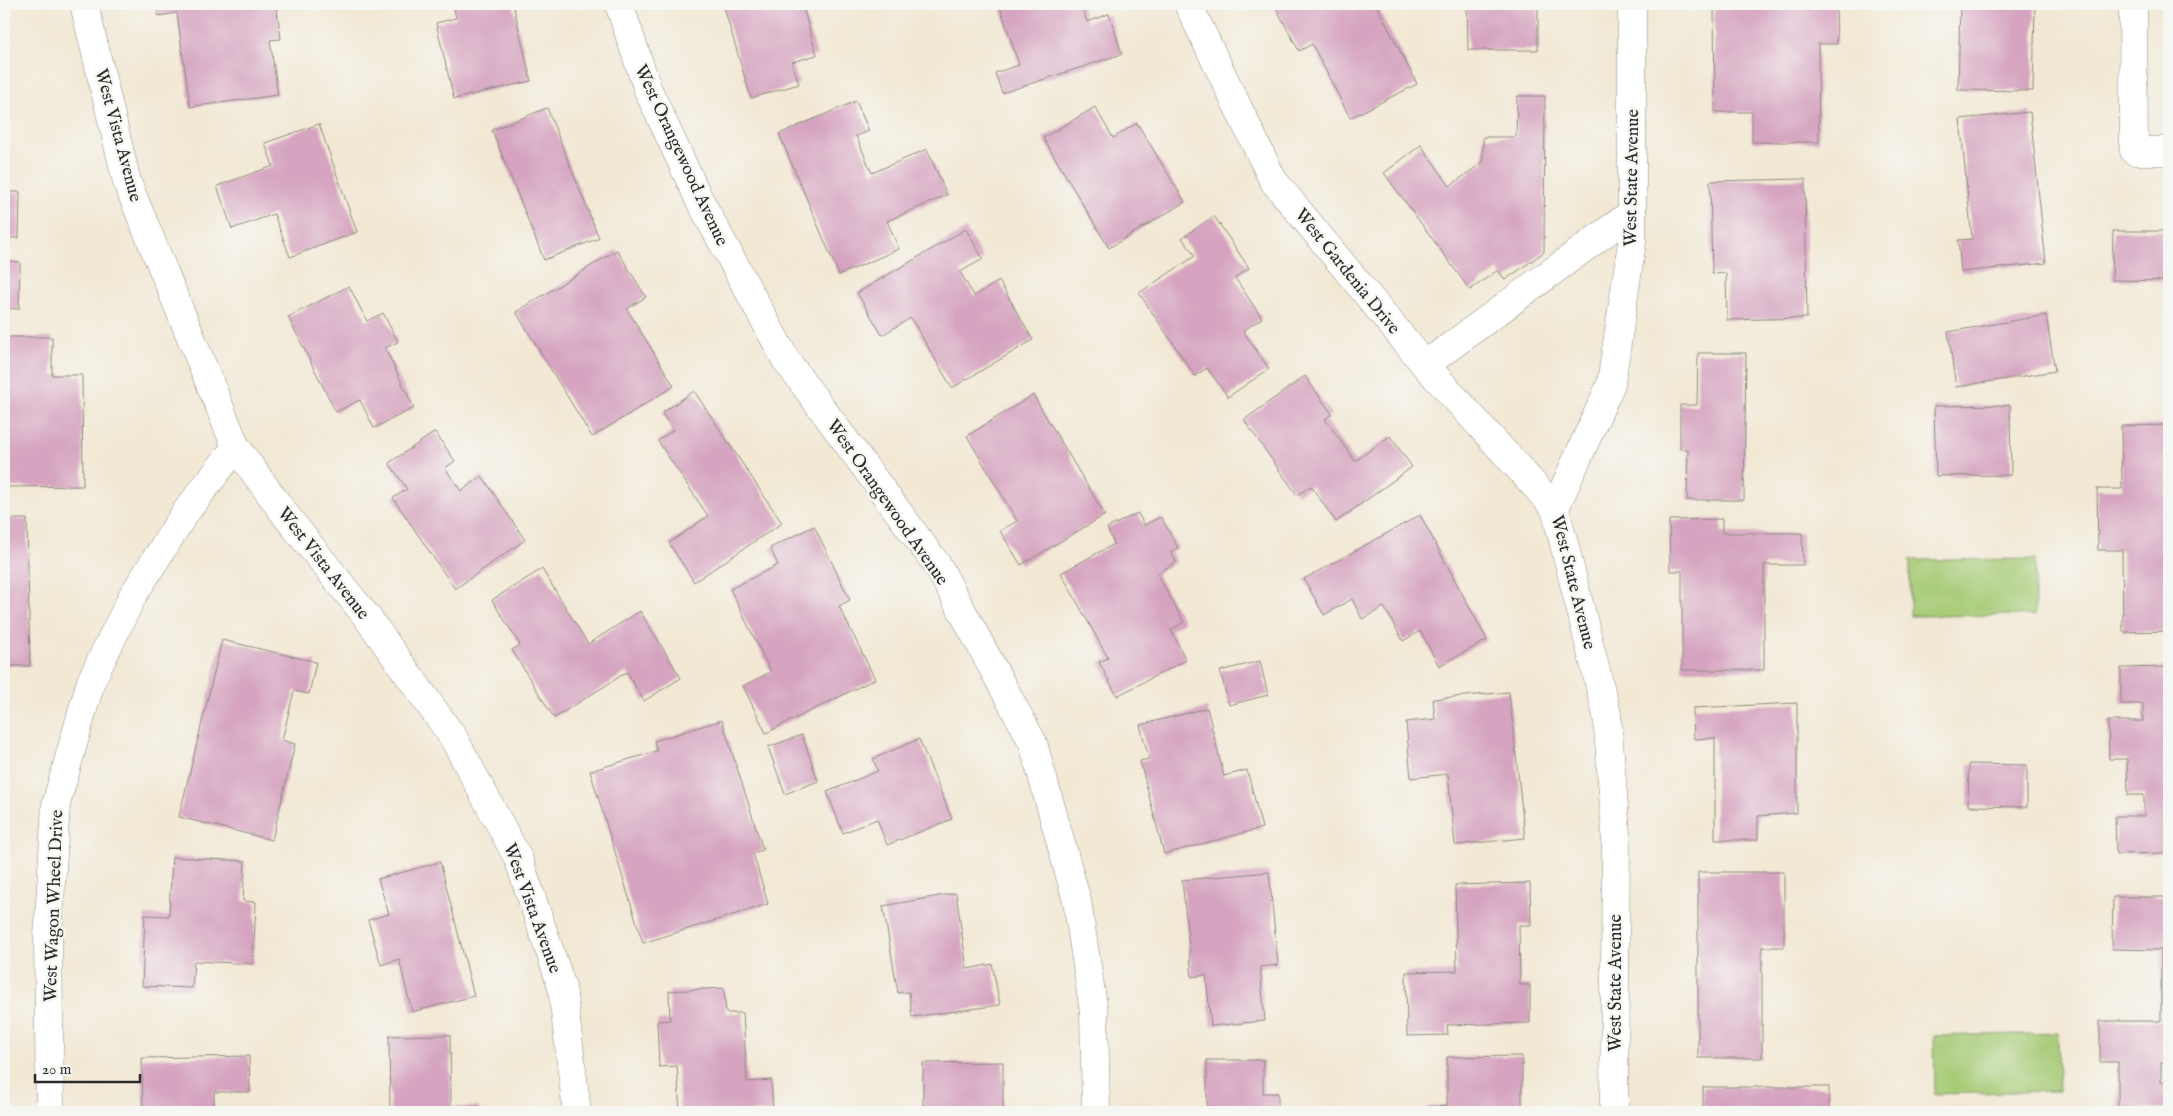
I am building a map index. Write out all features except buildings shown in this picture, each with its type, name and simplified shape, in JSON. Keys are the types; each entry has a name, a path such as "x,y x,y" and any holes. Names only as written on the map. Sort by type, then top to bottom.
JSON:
{"street":[{"name":"West Vista Avenue","path":"84,4 127,182 236,447 287,517 367,617 453,737 518,858 562,987 577,1112"},
{"name":"West Orangewood Avenue","path":"618,4 648,90 699,199 786,360 938,566 1033,743 1078,901 1094,1012 1096,1112"},
{"name":"West Gardenia Drive","path":"1188,4 1274,180 1425,365 1555,508"},
{"name":"West State Avenue","path":"1614,1112 1616,834 1607,715 1555,508 1612,384 1632,242 1632,4"},
{"path":"2133,4 2134,151 2169,151"},
{"path":"1425,365 1632,213"},
{"name":"West Wagon Wheel Drive","path":"50,1112 48,936 58,794 91,681 133,595 184,513 236,447"}],"green space":[{"path":"2035,559 2035,615 1910,616 1910,560"},
{"path":"2058,1033 2059,1091 1935,1094 1934,1036"}]}
